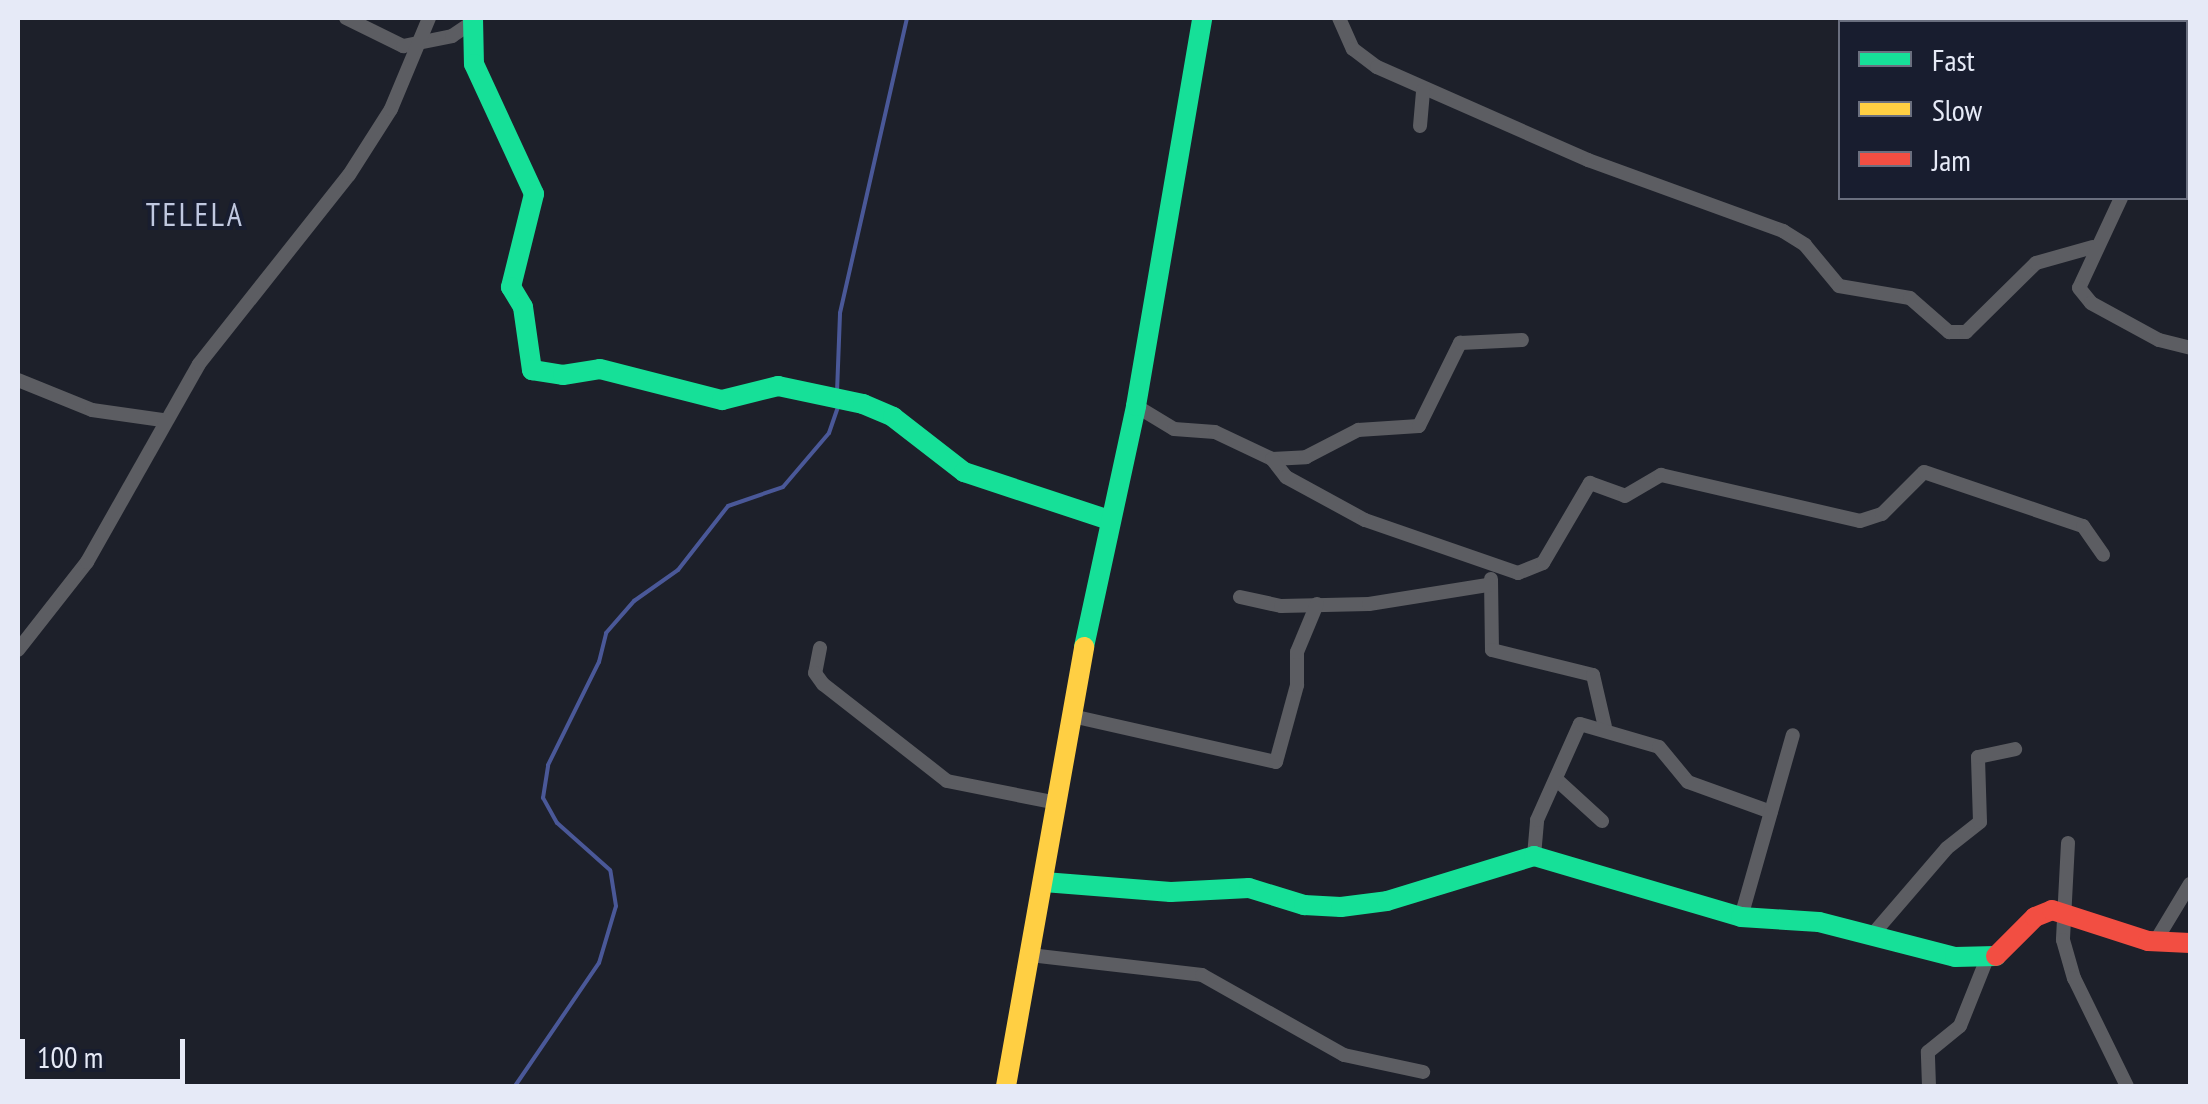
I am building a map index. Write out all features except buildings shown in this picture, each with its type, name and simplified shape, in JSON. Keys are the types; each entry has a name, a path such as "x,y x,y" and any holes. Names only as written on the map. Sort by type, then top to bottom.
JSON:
{"street":[{"path":"346,18 391,44 452,36 475,19"},
{"path":"18,650 87,562 162,420 214,344 349,175 391,109 429,18"},
{"path":"1006,1086 1109,520 1136,406 1202,18"},
{"path":"1340,18 1358,55 1424,90 1599,165 1783,231 1805,245 1827,279 1858,292 1910,298 1948,332 1966,332 2036,263 2094,247"},
{"path":"475,19 474,64 534,194 510,287 523,307 532,370 564,376 600,369 722,400 778,386 862,404 893,417 964,472 1109,520"},
{"path":"1420,126 1424,90"},
{"path":"2121,200 2094,247 2079,288 2084,297 2160,340 2190,348"},
{"path":"1272,459 1306,458 1370,427 1410,431 1432,408 1455,346 1522,340"},
{"path":"18,380 92,410 162,420"},
{"path":"1136,406 1174,429 1216,432 1272,459 1286,477 1350,514 1496,570 1518,573 1543,564 1590,484 1625,496 1661,476 1860,520 1882,514 1924,472 2083,526 2103,555"},
{"path":"1496,570 1487,585 1492,650 1593,674 1605,727"},
{"path":"1240,597 1267,605 1392,602 1487,585"},
{"path":"1072,716 1276,762 1296,686 1298,652 1318,604"},
{"path":"820,648 815,673 823,684 947,781 1057,802"},
{"path":"1534,856 1537,820 1558,780 1575,726 1605,727 1659,747 1688,782 1770,812"},
{"path":"1741,917 1793,735"},
{"path":"1873,934 1946,848 1980,822 1978,756 2015,749"},
{"path":"1558,780 1602,821"},
{"path":"2068,843 2063,913 2074,978 2127,1086"},
{"path":"1044,882 1170,892 1249,888 1304,905 1341,908 1387,901 1534,856 1741,917 1873,934 1986,961 2010,949 2035,917 2063,913 2148,941 2190,942"},
{"path":"2148,941 2158,937 2190,884"},
{"path":"1030,955 1202,976 1344,1055 1423,1072"},
{"path":"1929,1086 1928,1052 1960,1026 1986,961"}],"waterway":[{"path":"837,392 840,313 907,18"},
{"path":"515,1086 599,963 616,906 610,870 557,823 543,798 548,765 599,662 606,633 634,601 678,570 728,506 783,487 829,433 838,407"}],"traffic: fast":[{"path":"473,18 474,64 534,194 511,287 523,307 532,370 563,375 600,369 722,400 778,386 863,404 893,417 964,472 1109,520"},
{"path":"1084,647 1136,406 1202,18"},
{"path":"1044,882 1171,892 1249,888 1304,905 1341,907 1387,901 1534,856 1741,917 1819,922 1955,957 1996,956"}],"traffic: slow":[{"path":"1006,1086 1084,647"}],"traffic: jam":[{"path":"1996,956 2035,917 2052,910 2148,941 2190,943"}],"district":[{"name":"TELELA","path":"195,214"}]}
